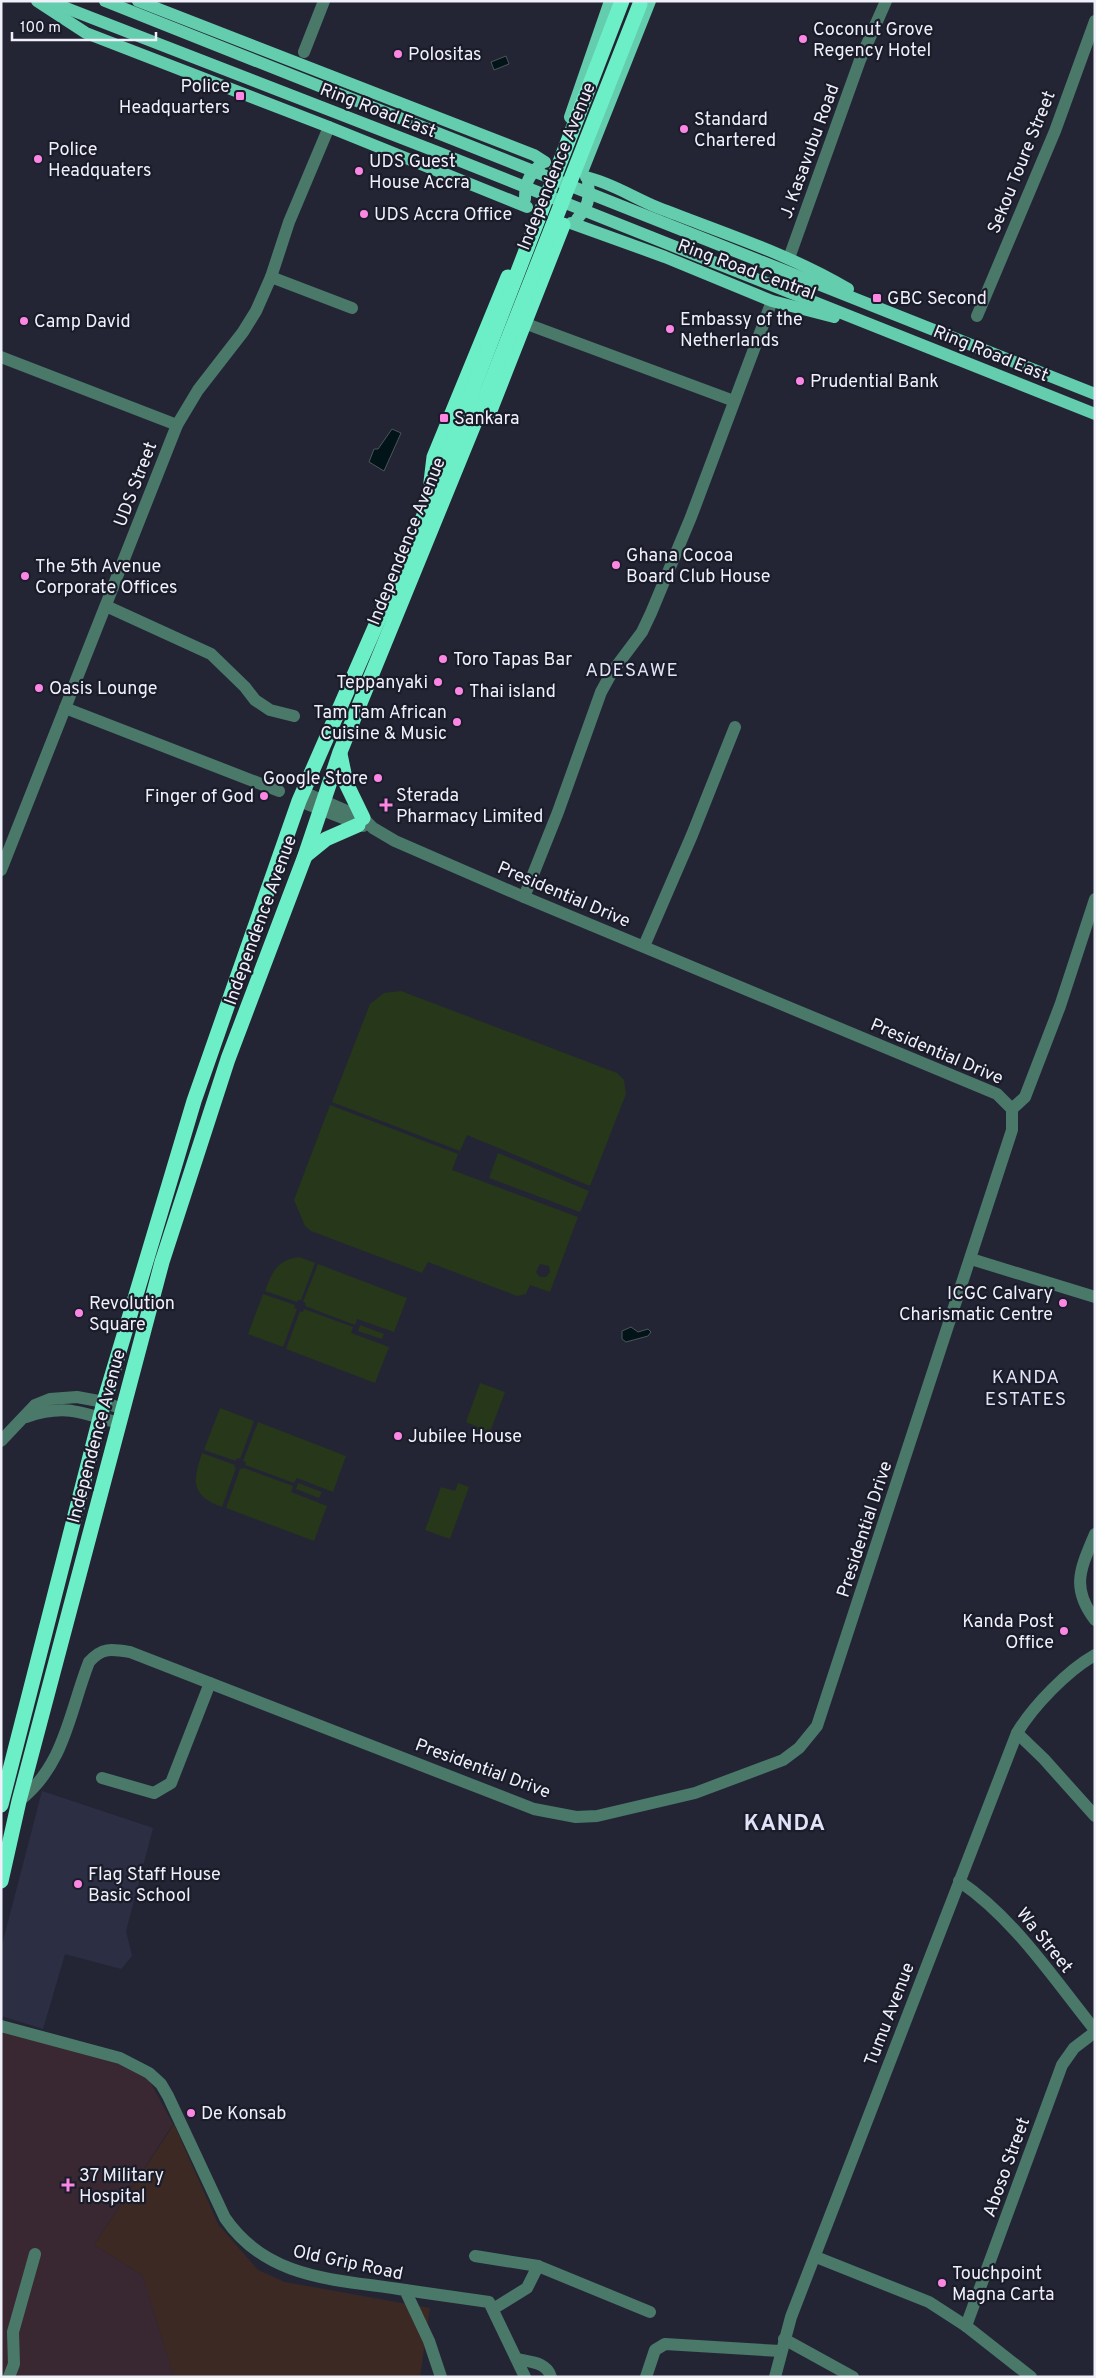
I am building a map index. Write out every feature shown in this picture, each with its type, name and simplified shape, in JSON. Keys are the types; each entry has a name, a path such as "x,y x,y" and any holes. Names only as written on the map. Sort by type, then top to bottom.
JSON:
{"highway":[{"name":"Independence Avenue","path":"1,1880 19,1801 162,1262 228,1059 305,856 340,752 479,393 622,1"},
{"name":"Independence Avenue","path":"479,393 644,2"},
{"path":"434,508 434,457 528,207"},
{"path":"434,508 466,471 524,323 570,222"},
{"name":"Independence Avenue","path":"1,1805 104,1402 194,1100 301,796 434,508"},
{"path":"305,856 326,839 365,824 346,783 340,752"}],"main road":[{"name":"Ring Road East","path":"37,1 86,33 329,127 528,207"},
{"name":"Ring Road East","path":"48,1 722,265"},
{"name":"Ring Road East","path":"104,1 446,137"},
{"name":"Ring Road East","path":"138,1 534,155 547,163"},
{"name":"Independence Avenue","path":"547,163 610,1"},
{"name":"Independence Avenue","path":"585,177 644,2"},
{"name":"Ring Road Central","path":"446,137 1095,394"},
{"path":"547,163 570,163 585,177 590,196 586,209 570,222 547,224 528,207 525,186 530,174 547,163"},
{"name":"Ring Road Central","path":"585,177 602,181 639,200 789,258 817,271 883,310"},
{"name":"Ring Road Central","path":"570,222 665,257 772,300 810,312 874,325"},
{"name":"Ring Road Central","path":"722,265 874,325"},
{"name":"Ring Road East","path":"874,325 1095,414"},
{"path":"1056,398 1063,382"}],"street":[{"path":"304,52 324,1"},
{"name":"J. Kasavubu Road","path":"789,258 860,60 886,1"},
{"name":"Sekou Toure Street","path":"976,316 1054,131 1095,21"},
{"name":"UDS Street","path":"1,870 177,425 198,390 243,332 256,311 271,277 289,222 329,127"},
{"path":"271,277 352,308"},
{"path":"524,897 558,812 601,692 612,672 642,632 691,517 772,300"},
{"path":"524,323 734,401"},
{"path":"1,357 177,425"},
{"path":"106,606 211,654 246,687 255,700 270,710 294,716"},
{"path":"65,708 279,791"},
{"path":"644,946 692,835 735,727"},
{"name":"Presidential Drive","path":"19,1801 34,1790 51,1767 86,1669 96,1654 108,1648 130,1652 534,1809 576,1817 597,1816 695,1793 783,1760 799,1748 817,1726 1012,1130 1012,1109 997,1094 524,897 395,841 365,824 301,796"},
{"path":"1012,1109 1025,1097 1060,1006 1095,899"},
{"path":"971,1259 1095,1297"},
{"path":"1,1441 26,1417 35,1405 62,1396 104,1402 120,1416"},
{"path":"26,1417 58,1409 100,1418 120,1416"},
{"path":"1095,1534 1079,1576 1082,1598 1095,1620"},
{"name":"Tumu Avenue","path":"775,2377 782,2345 1017,1733 1049,1694 1084,1661 1095,1655"},
{"path":"102,1778 154,1793 171,1784 210,1683"},
{"path":"1017,1733 1044,1759 1095,1816"},
{"name":"Wa Street","path":"959,1881 978,1893 1011,1925 1095,2031"},
{"name":"Old Grip Road","path":"1,2026 120,2058 149,2073 168,2096 225,2218 233,2230 267,2258 297,2272 407,2293 489,2302 493,2309"},
{"name":"Aboso Street","path":"966,2326 1062,2065 1074,2048 1095,2031"},
{"path":"9,2377 14,2364 7,2331 35,2254"},
{"path":"475,2256 538,2266 650,2312"},
{"path":"816,2257 929,2302 966,2326 1031,2377"},
{"path":"526,2377 493,2309 527,2288 538,2266"},
{"path":"407,2293 429,2341 441,2377"},
{"path":"646,2377 655,2350 658,2346 665,2344 782,2345 853,2377"},
{"path":"517,2359 542,2365 547,2368 551,2377"}],"shaded area":[{"path":"506,56 509,64 494,70 491,62"},
{"path":"392,429 401,433 384,471 369,462 374,449 378,449"},
{"path":"631,1327 638,1332 648,1329 651,1332 648,1336 626,1342 622,1339 622,1331"},
{"name":"Flag Staff House Basic School","path":"42,1791 153,1828 126,1931 132,1956 121,1969 65,1954 43,2029 1,2016 1,1949"},
{"name":"37 Military Hospital","path":"1,2029 121,2061 147,2076 173,2124 94,2245 142,2275 174,2377 1,2377"},
{"path":"174,2124 218,2224 258,2270 285,2282 430,2308 420,2377 174,2377 142,2275 94,2245"}],"green space":[{"path":"401,991 617,1073 624,1080 626,1094 590,1186 467,1135 460,1151 332,1102 370,1004 384,993"},
{"path":"330,1105 458,1154 452,1170 578,1217 550,1292 530,1285 526,1294 517,1296 428,1262 422,1273 311,1231 305,1226 294,1200","holes":["540,1264 549,1266 550,1272 546,1277 540,1277 536,1272"]},
{"path":"498,1153 589,1191 580,1212 489,1178"},
{"path":"299,1257 315,1263 301,1300 297,1302 265,1291 270,1278 280,1264"},
{"path":"318,1264 407,1298 394,1332 357,1319 355,1325 305,1306 306,1303 303,1302"},
{"path":"263,1294 295,1305 294,1308 297,1309 283,1347 248,1334"},
{"path":"304,1309 353,1327 351,1333 389,1347 375,1383 286,1349 300,1311 303,1312"},
{"path":"360,1325 384,1334 382,1339 358,1331"},
{"path":"480,1383 505,1392 487,1440 476,1436 478,1427 466,1422"},
{"path":"220,1408 254,1421 240,1459 237,1458 236,1461 204,1450"},
{"path":"258,1422 346,1456 333,1492 297,1478 294,1483 245,1465 246,1462 243,1461"},
{"path":"202,1453 235,1465 234,1467 236,1468 222,1507 199,1492 196,1479"},
{"path":"244,1468 293,1486 291,1492 327,1506 314,1541 226,1508 240,1469"},
{"path":"298,1483 322,1492 319,1498 296,1489"},
{"path":"458,1483 469,1487 450,1539 425,1530 441,1487 455,1491"}],"place":[{"name":"Coconut Grove Regency Hotel","path":"803,39"},
{"name":"Polositas","path":"398,54"},
{"name":"Police Headquarters","path":"240,96"},
{"name":"Standard Chartered","path":"684,129"},
{"name":"Police Headquaters","path":"38,159"},
{"name":"UDS Guest House Accra","path":"359,171"},
{"name":"UDS Accra Office","path":"364,214"},
{"name":"GBC Second","path":"877,298"},
{"name":"Camp David","path":"24,321"},
{"name":"Embassy of the Netherlands","path":"670,329"},
{"name":"Prudential Bank","path":"800,381"},
{"name":"Sankara","path":"444,418"},
{"name":"Ghana Cocoa Board Club House","path":"616,565"},
{"name":"The 5th Avenue Corporate Offices","path":"25,576"},
{"name":"Toro Tapas Bar","path":"443,659"},
{"name":"Teppanyaki","path":"438,682"},
{"name":"Oasis Lounge","path":"39,688"},
{"name":"Thai island","path":"459,691"},
{"name":"Tam Tam African Cuisine & Music","path":"457,722"},
{"name":"Google Store","path":"378,778"},
{"name":"Finger of God","path":"264,796"},
{"name":"Sterada Pharmacy Limited","path":"386,805"},
{"name":"ICGC Calvary Charismatic Centre","path":"1063,1303"},
{"name":"Revolution Square","path":"79,1313"},
{"name":"Jubilee House","path":"398,1436"},
{"name":"Kanda Post Office","path":"1064,1631"},
{"name":"Flag Staff House Basic School","path":"78,1884"},
{"name":"De Konsab","path":"191,2113"},
{"name":"37 Military Hospital","path":"68,2185"},
{"name":"Touchpoint Magna Carta","path":"942,2283"}],"district":[{"name":"ADESAWE","path":"632,669"},
{"name":"KANDA ESTATES","path":"1026,1387"},
{"name":"KANDA","path":"785,1822"}]}
